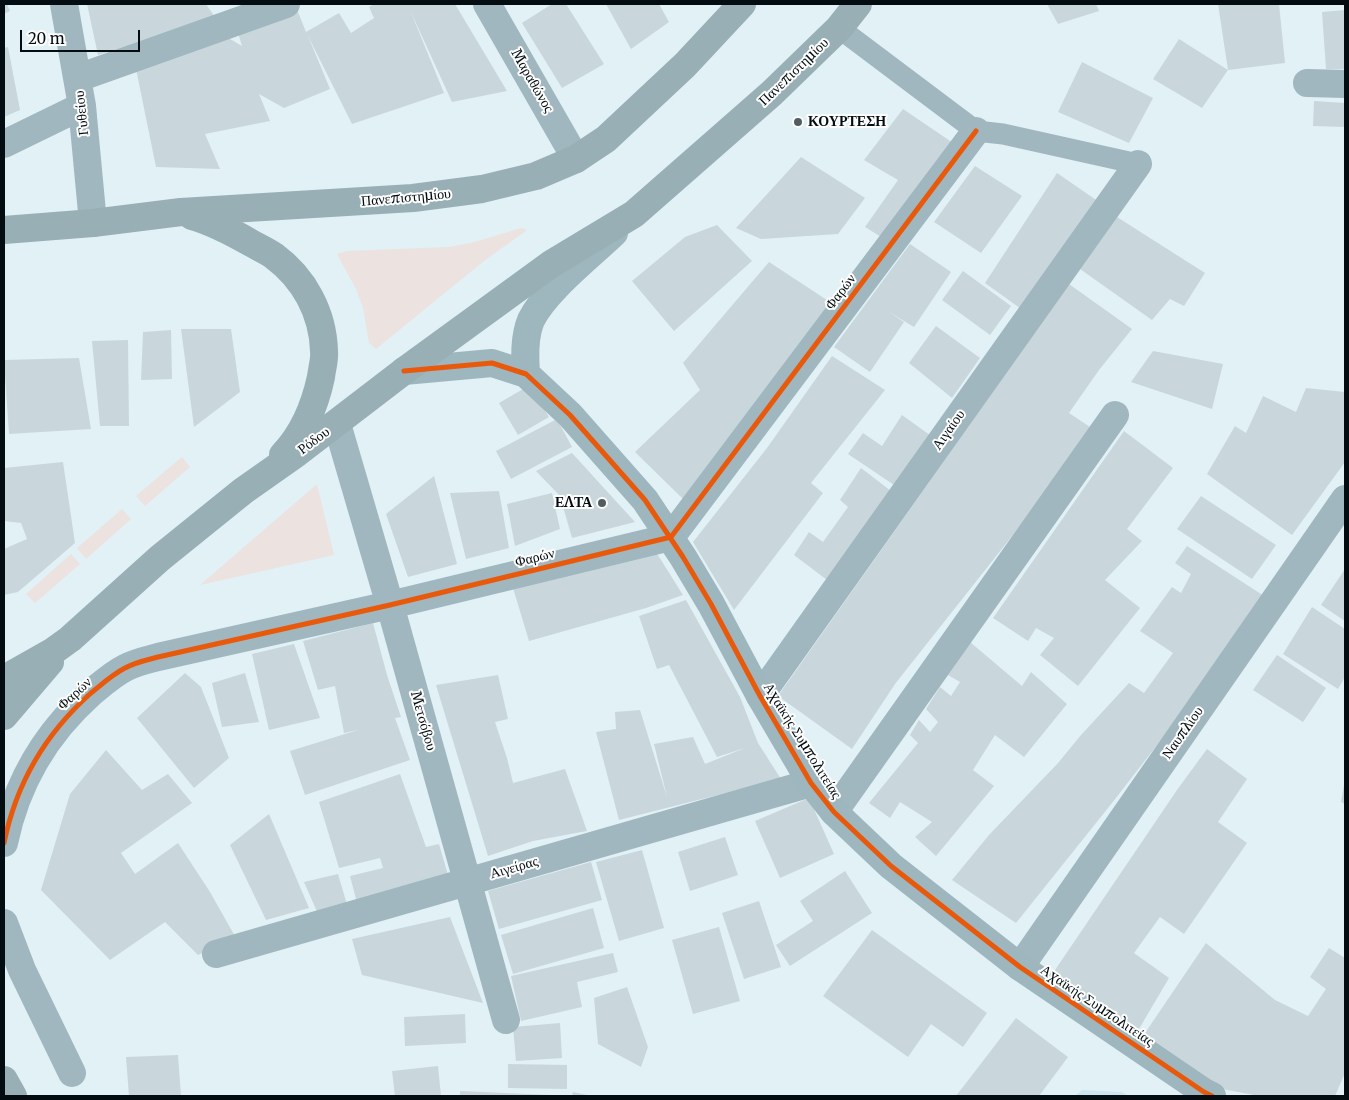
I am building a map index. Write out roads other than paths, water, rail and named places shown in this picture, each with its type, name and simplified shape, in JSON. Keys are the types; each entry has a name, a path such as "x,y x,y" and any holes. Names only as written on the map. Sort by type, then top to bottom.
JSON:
{"main road":[{"name":"Πανεπιστημίου","path":"4,230 93,223 181,212 322,205 454,193 482,189 536,176 576,159 606,139 685,65 742,4"},
{"name":"Πανεπιστημίου","path":"634,214 772,94 839,28 858,4"},
{"path":"181,212 235,233 274,256 297,278 309,295 318,315 322,333 325,352 322,370 318,391 307,418 293,443 243,491"},
{"name":"Ρόδου","path":"4,680 52,652 70,639 160,558 243,491 337,424 404,371 551,264 634,214"},
{"path":"4,716 70,639"},
{"path":"4,1080 12,1096"}],"street":[{"name":"Γυθείου","path":"64,4 82,106 93,223"},
{"path":"78,78 286,4"},
{"name":"Μαραθώνος","path":"487,4 576,159"},
{"path":"1307,84 1345,84"},
{"path":"4,144 82,106"},
{"name":"Φαρών","path":"4,843 12,811 21,787 44,744 85,699 124,668 158,656 390,605 671,537 976,131"},
{"name":"Αιγαίου","path":"760,696 1138,164"},
{"path":"404,371 492,363 526,374 525,355 527,338 531,322 539,306 549,294 634,214"},
{"name":"Αχαϊκής Συμπολιτείας","path":"526,374 570,415 645,500 671,537 711,604 760,696 811,783 834,812 891,866 1020,967 1212,1096"},
{"path":"834,812 1115,415"},
{"name":"Μετσόβου","path":"337,424 390,605 506,1020"},
{"name":"Ναυπλίου","path":"1020,967 1345,500"},
{"name":"Αιγείρας","path":"216,954 811,783"},
{"path":"4,923 22,970 72,1073"}],"lane":[{"path":"839,28 976,131 1003,134 1138,164"}],"place":[{"name":"ΚΟΥΡΤΕΣΗ","path":"798,122"},
{"name":"ΕΛΤΑ","path":"602,503"}]}
